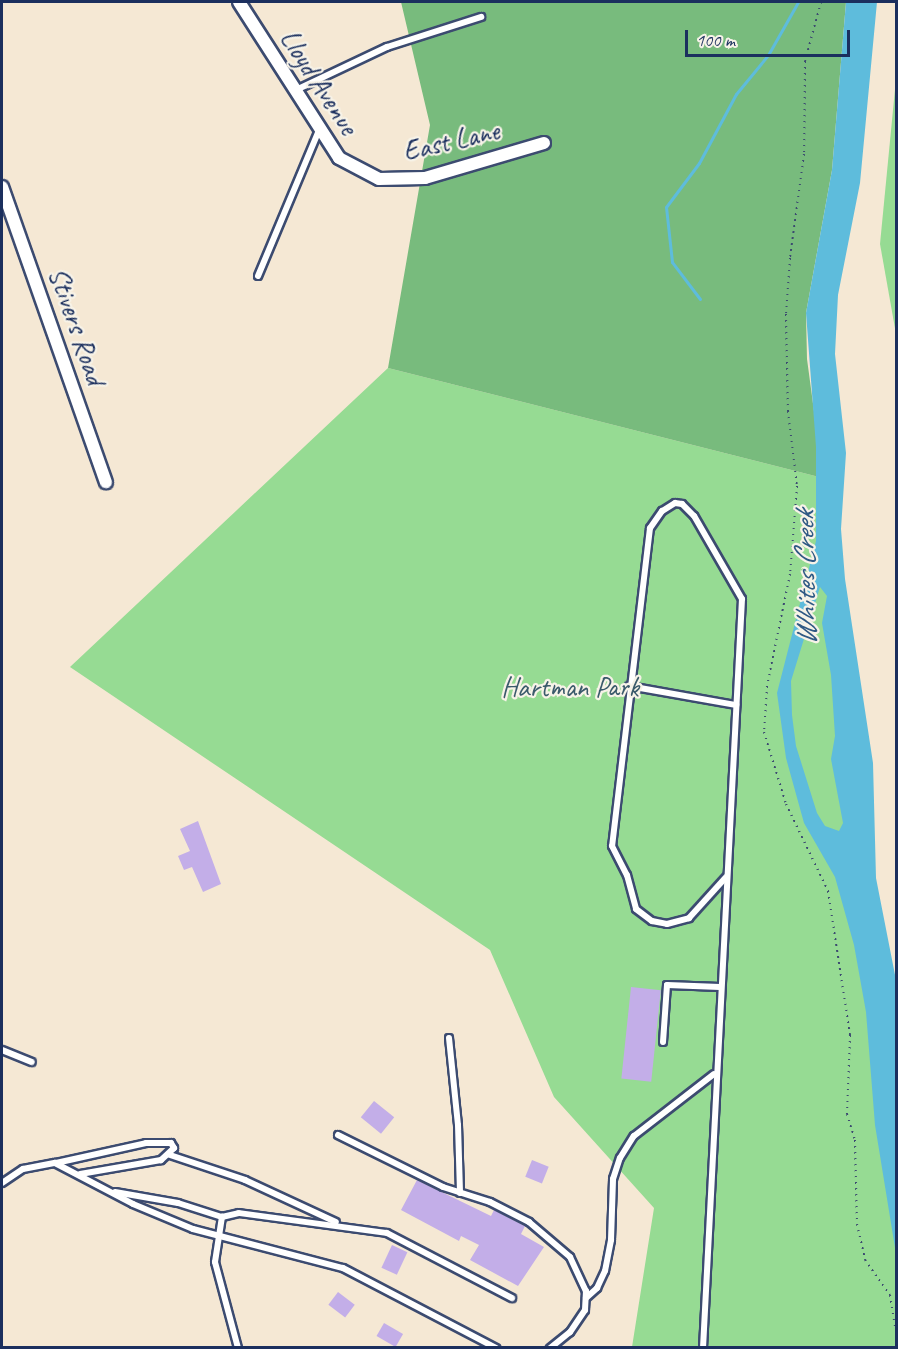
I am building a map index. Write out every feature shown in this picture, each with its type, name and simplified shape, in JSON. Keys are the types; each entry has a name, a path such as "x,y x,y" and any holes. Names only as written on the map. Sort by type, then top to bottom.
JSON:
{"street":[{"name":"Lloyd Avenue","path":"239,2 339,158"},
{"name":"East Lane","path":"339,158 379,180 424,178 543,142"},
{"name":"Stivers Road","path":"2,187 106,482"}],"lane":[{"path":"296,90 387,47 481,16"},
{"path":"258,276 278,235 311,141 320,128"},
{"path":"703,1347 714,1074 720,987 742,598 694,516 682,504 662,510 650,528 611,830 612,846 627,875 636,909 652,921 678,922 703,906 726,877"},
{"path":"630,686 736,705"},
{"path":"663,1042 667,985 720,987"},
{"path":"449,1038 459,1125 460,1193"},
{"path":"2,1050 32,1062"},
{"path":"586,1298 597,1288 605,1271 611,1240 613,1179 620,1158 634,1136 714,1074"},
{"path":"338,1135 460,1193 490,1202 529,1222 570,1257 580,1273 586,1298 579,1322 550,1347"},
{"path":"2,1183 23,1169 146,1143 171,1143 170,1155"},
{"path":"80,1174 161,1160 170,1155 245,1180 339,1224"},
{"path":"56,1163 155,1214 218,1237 343,1268 496,1347"},
{"path":"114,1192 178,1203 222,1217 239,1213 339,1224 387,1233 512,1298"},
{"path":"222,1217 215,1262 220,1290 238,1347"}],"path":[{"path":"821,2 805,61 804,154 790,258 786,314 788,411 797,486 790,574 767,686 764,732 786,804 828,891 850,1035 847,1114 855,1140 857,1224 865,1260 890,1295 897,1331"}],"green space":[{"path":"401,2 846,2 832,170 806,313 807,359 823,478 388,368 430,125"},
{"path":"896,79 896,334 880,244"},
{"name":"Hartman Park","path":"388,368 823,478 896,1089 896,1347 632,1347 654,1208 554,1097 490,950 70,667"}],"water":[{"path":"846,2 877,2 860,183 838,295 835,354 846,453 841,529 845,579 873,763 876,878 896,980 896,1254 875,1125 866,1012 854,945 835,877 804,823 786,758 777,693 816,541 816,447 806,313 832,170","holes":["820,587 827,596 822,623 831,675 835,736 831,759 843,823 839,831 825,826 817,813 796,746 792,715 791,681"]}],"building":[{"path":"198,821 221,884 203,892 192,867 184,870 178,856 190,851 180,829"},
{"path":"631,987 661,990 651,1082 621,1078"},
{"path":"374,1101 394,1117 381,1134 361,1117"},
{"path":"532,1160 549,1167 542,1183 525,1177"},
{"path":"417,1180 491,1216 494,1210 525,1226 521,1234 544,1247 518,1286 470,1260 479,1245 461,1236 459,1241 401,1210"},
{"path":"392,1245 407,1252 397,1275 381,1268"},
{"path":"338,1292 355,1305 345,1317 328,1305"},
{"path":"384,1323 403,1334 396,1347 376,1336"}],"waterway":[{"path":"700,299 672,262 666,207 699,163 736,94 768,55 798,2"}],"water label":[{"name":"Whites Creek","path":"805,578"}]}
